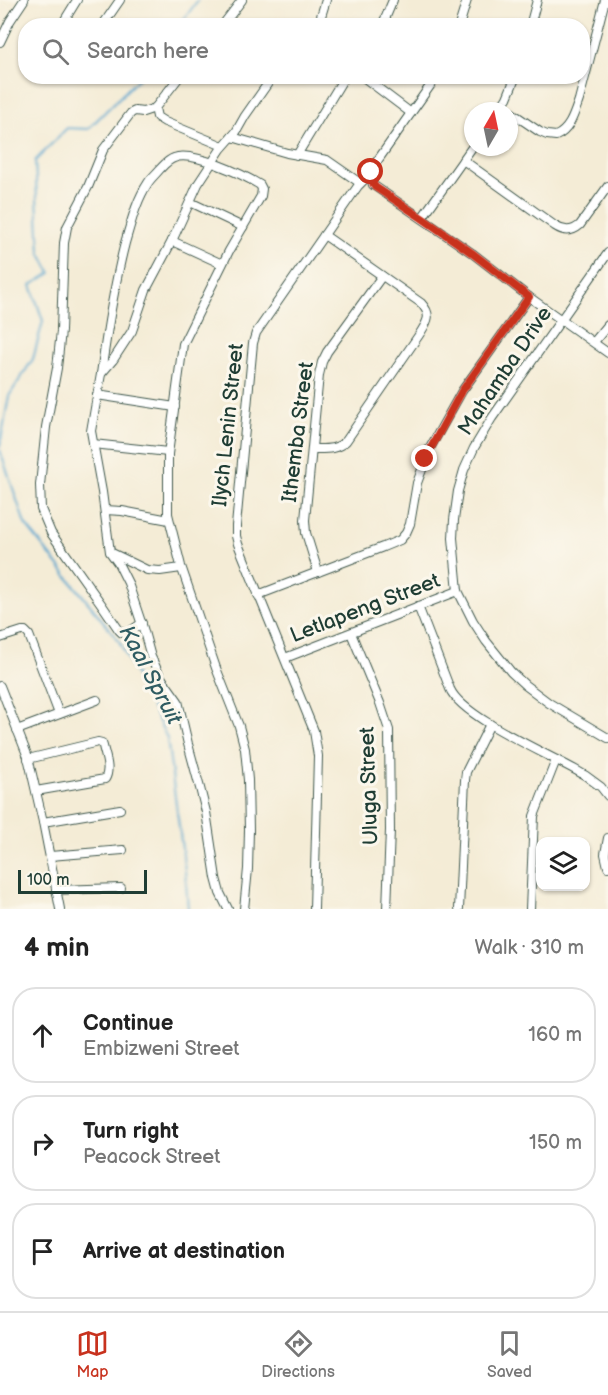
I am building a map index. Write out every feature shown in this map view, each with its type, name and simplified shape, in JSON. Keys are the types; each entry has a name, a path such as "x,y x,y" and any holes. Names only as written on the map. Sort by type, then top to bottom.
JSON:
{"street":[{"path":"0,42 24,0"},
{"path":"67,18 77,0"},
{"path":"108,18 120,0"},
{"path":"228,18 242,0"},
{"path":"320,18 326,0"},
{"path":"385,18 393,0"},
{"path":"461,18 467,0"},
{"path":"532,18 537,0"},
{"path":"590,58 605,0"},
{"path":"142,623 126,633 118,630 51,533 41,509 40,485 46,427 61,331 64,243 67,227 88,187 103,150 116,131 131,112 142,112 155,108 174,84"},
{"path":"101,374 132,331 146,290 201,179 268,84"},
{"path":"297,155 340,84"},
{"path":"373,84 411,113"},
{"name":"Ilych Lenin Street","path":"314,909 318,750 314,731 238,544 236,532 254,343 259,328 360,183 371,176 377,161 431,84"},
{"path":"506,102 513,84"},
{"path":"518,119 540,132 556,136 566,129 575,112 583,84"},
{"path":"155,108 158,117 165,122 224,146"},
{"path":"232,137 328,161 360,183"},
{"path":"422,218 466,156"},
{"path":"228,909 216,878 206,812 178,701 160,676 150,655 128,583 110,552 91,428 119,268 132,221 143,191 151,179 166,163 174,158 184,157 212,162 261,187 261,196 222,264 183,342 168,452 169,520 181,568 212,658 239,726 245,749 249,831 244,909"},
{"path":"463,160 565,231 580,225 608,186"},
{"path":"371,176 373,185 380,191 472,253 529,297 608,352"},
{"path":"190,202 243,227"},
{"path":"313,449 339,447 346,441 428,321 428,312 424,305 324,235"},
{"path":"172,241 222,264"},
{"name":"Mahamba Drive","path":"608,253 480,437 464,470 458,491 453,538 458,591 473,621 486,640 511,672 525,685 549,703 608,738"},
{"name":"Ithemba Street","path":"318,572 305,526 318,386 323,360 382,276"},
{"path":"258,595 395,542 406,533 410,524 417,483 427,454 462,391 529,297"},
{"path":"594,342 608,324"},
{"path":"97,395 175,407"},
{"path":"93,444 168,452"},
{"path":"105,510 169,520"},
{"path":"110,552 147,570 181,568"},
{"name":"Letlapeng Street","path":"285,658 458,591"},
{"path":"418,606 453,696 490,724 586,776 601,787 608,796"},
{"path":"0,638 25,631 29,635 59,714"},
{"name":"Uluga Street","path":"351,633 389,728 390,830 387,909"},
{"path":"0,686 28,759 60,909"},
{"path":"17,730 97,700"},
{"path":"459,909 465,780 490,724"},
{"path":"28,759 98,742 103,746 108,770 108,776 105,779 36,791"},
{"path":"530,909 536,808 556,760"},
{"path":"43,822 120,808"},
{"path":"608,838 605,854 608,867"},
{"path":"50,856 123,850"},
{"path":"56,890 121,888"}],"waterway":[{"name":"Kaal Spruit","path":"185,18 198,0"},
{"name":"Kaal Spruit","path":"0,446 9,396 33,359 43,321 31,285 51,273 40,252 35,161 67,128 88,129 133,84"},
{"name":"Kaal Spruit","path":"0,450 25,524 119,641 167,738 188,909"}],"route":[{"path":"371,172 371,180 375,187 472,253 529,297 462,391 425,459"}]}
